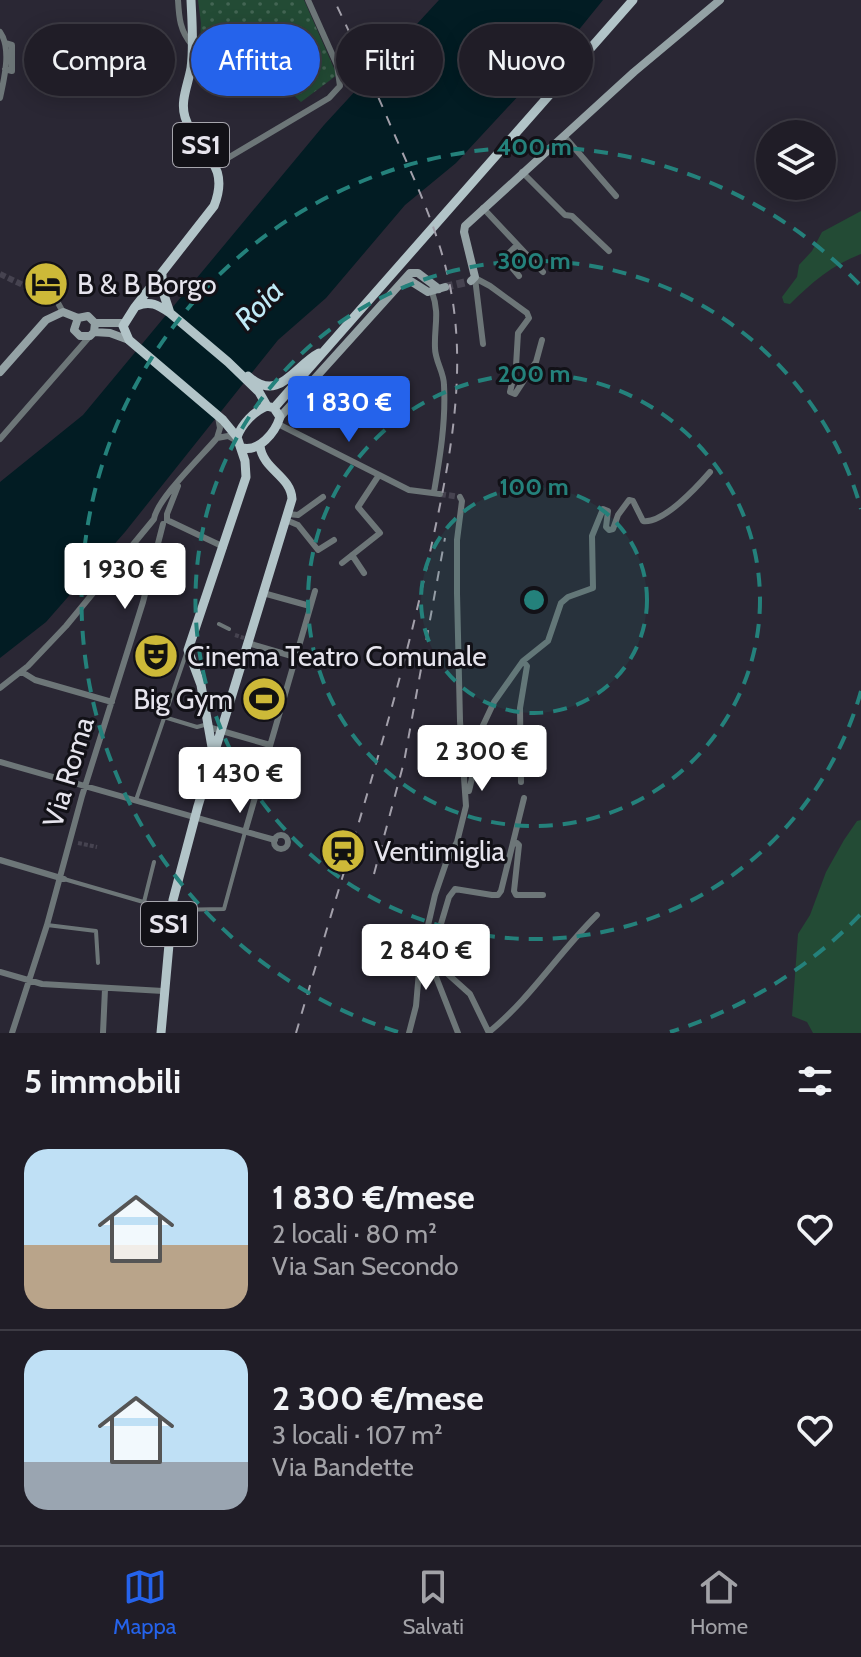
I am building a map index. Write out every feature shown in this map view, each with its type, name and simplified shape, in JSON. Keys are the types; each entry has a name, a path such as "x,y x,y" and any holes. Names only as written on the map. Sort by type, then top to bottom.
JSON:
{"main road":[{"name":"SS1","path":"191,0 192,24"},
{"path":"93,331 110,333 133,344 221,421 239,442 251,449 260,446 272,411 633,0"},
{"path":"473,280 463,228 522,172 720,0"},
{"name":"SS1","path":"124,323 214,206 219,194 216,165 190,129 183,108 191,69"},
{"path":"163,272 160,282 170,313"},
{"path":"246,477 239,442 245,423 258,410 272,411 414,272 439,289"},
{"path":"135,307 144,303 155,304 254,381 269,386 282,383 308,359 325,350"},
{"path":"0,372 46,320 63,312 78,318 88,316 93,331"},
{"path":"78,318 74,325 76,334 85,338 93,331 124,323 124,330 133,344"},
{"path":"228,362 272,411"},
{"name":"SS1","path":"161,1033 171,910 247,640 292,499 290,487 267,466 260,446"},
{"path":"214,757 201,685 188,650 246,477 258,465 267,466"}],"street":[{"path":"178,0 179,23 191,44"},
{"path":"216,165 329,98 340,86 337,65 308,0"},
{"path":"0,32 5,43 0,98"},
{"path":"564,136 616,196"},
{"path":"522,172 565,215 572,216 609,251"},
{"path":"483,208 543,272"},
{"path":"517,245 504,258 519,276"},
{"path":"483,344 473,280 490,286 527,313 529,318 518,333 516,366 510,392 515,394 536,362 542,340"},
{"path":"272,411 408,493 437,493 444,389 435,349 439,289"},
{"path":"50,298 58,303 63,312"},
{"path":"0,439 93,331"},
{"path":"0,688 22,672 84,606 217,438 221,421"},
{"path":"217,438 228,436 239,442"},
{"path":"467,793 472,784 471,751 494,702 523,661 548,641 561,603 568,597 593,588 592,536 603,509 607,510 606,527 609,530 613,529 629,500 633,501 643,521 650,522 675,506 710,472"},
{"path":"342,563 380,533 358,507 379,475"},
{"name":"Via Roma","path":"12,1033 62,878 86,786 179,483"},
{"path":"287,517 298,515 323,497"},
{"path":"409,1033 439,880 457,842 467,793 460,721 457,540 462,506 460,497"},
{"path":"157,511 164,510 166,519"},
{"path":"287,517 298,525 318,550 334,540"},
{"path":"154,519 158,524 166,519"},
{"path":"166,519 224,547"},
{"path":"352,555 364,573"},
{"path":"0,860 171,910 224,909 315,591"},
{"path":"263,593 310,606"},
{"path":"219,624 229,629"},
{"path":"247,640 295,657"},
{"path":"136,800 188,650"},
{"path":"521,782 520,708 527,666 523,661"},
{"path":"22,672 30,678 112,702"},
{"path":"164,717 197,727 208,726 270,745"},
{"path":"0,762 275,840"},
{"path":"262,772 293,781"},
{"path":"458,1033 429,959 429,943 455,889 498,895 501,891 524,798"},
{"path":"70,842 78,843"},
{"path":"514,844 519,845 516,895 543,895"},
{"path":"144,902 154,862"},
{"path":"429,943 440,967 470,994 489,1032 526,997 574,937 597,915"},
{"path":"47,925 96,931 98,963"},
{"path":"0,972 42,984 163,991"},
{"path":"103,1033 105,989"}],"green space":[{"path":"198,0 304,0 315,24 201,24"},
{"path":"320,36 336,73 320,88"},
{"path":"295,96 309,96 301,102"},
{"path":"861,211 861,254 822,275 790,304 784,303 782,297 797,277 799,265 812,251 822,232"},
{"path":"861,820 861,1033 813,1033 807,1022 792,1016 798,934 810,915 826,872 844,840 857,821"}],"water":[{"name":"Roia","path":"439,0 603,0 584,24 459,24 459,96 518,96 456,163 405,205 326,298 278,340 125,532 46,622 0,658 0,482 83,415 351,96 443,96 443,24 417,24"}],"tunnel":[{"path":"0,274 50,298"},
{"path":"445,287 471,281"},
{"path":"440,494 460,497"},
{"path":"235,635 244,638"},
{"path":"78,843 97,847"}],"railway":[{"path":"296,1033 403,667 444,484 456,394 453,303 437,239 414,178 334,0"},
{"path":"374,874 404,762 445,538"}],"place":[{"name":"B & B Borgo","path":"46,284"},
{"name":"Cinema Teatro Comunale","path":"156,656"},
{"name":"Big Gym","path":"264,699"},
{"name":"Ventimiglia","path":"343,851"}]}
